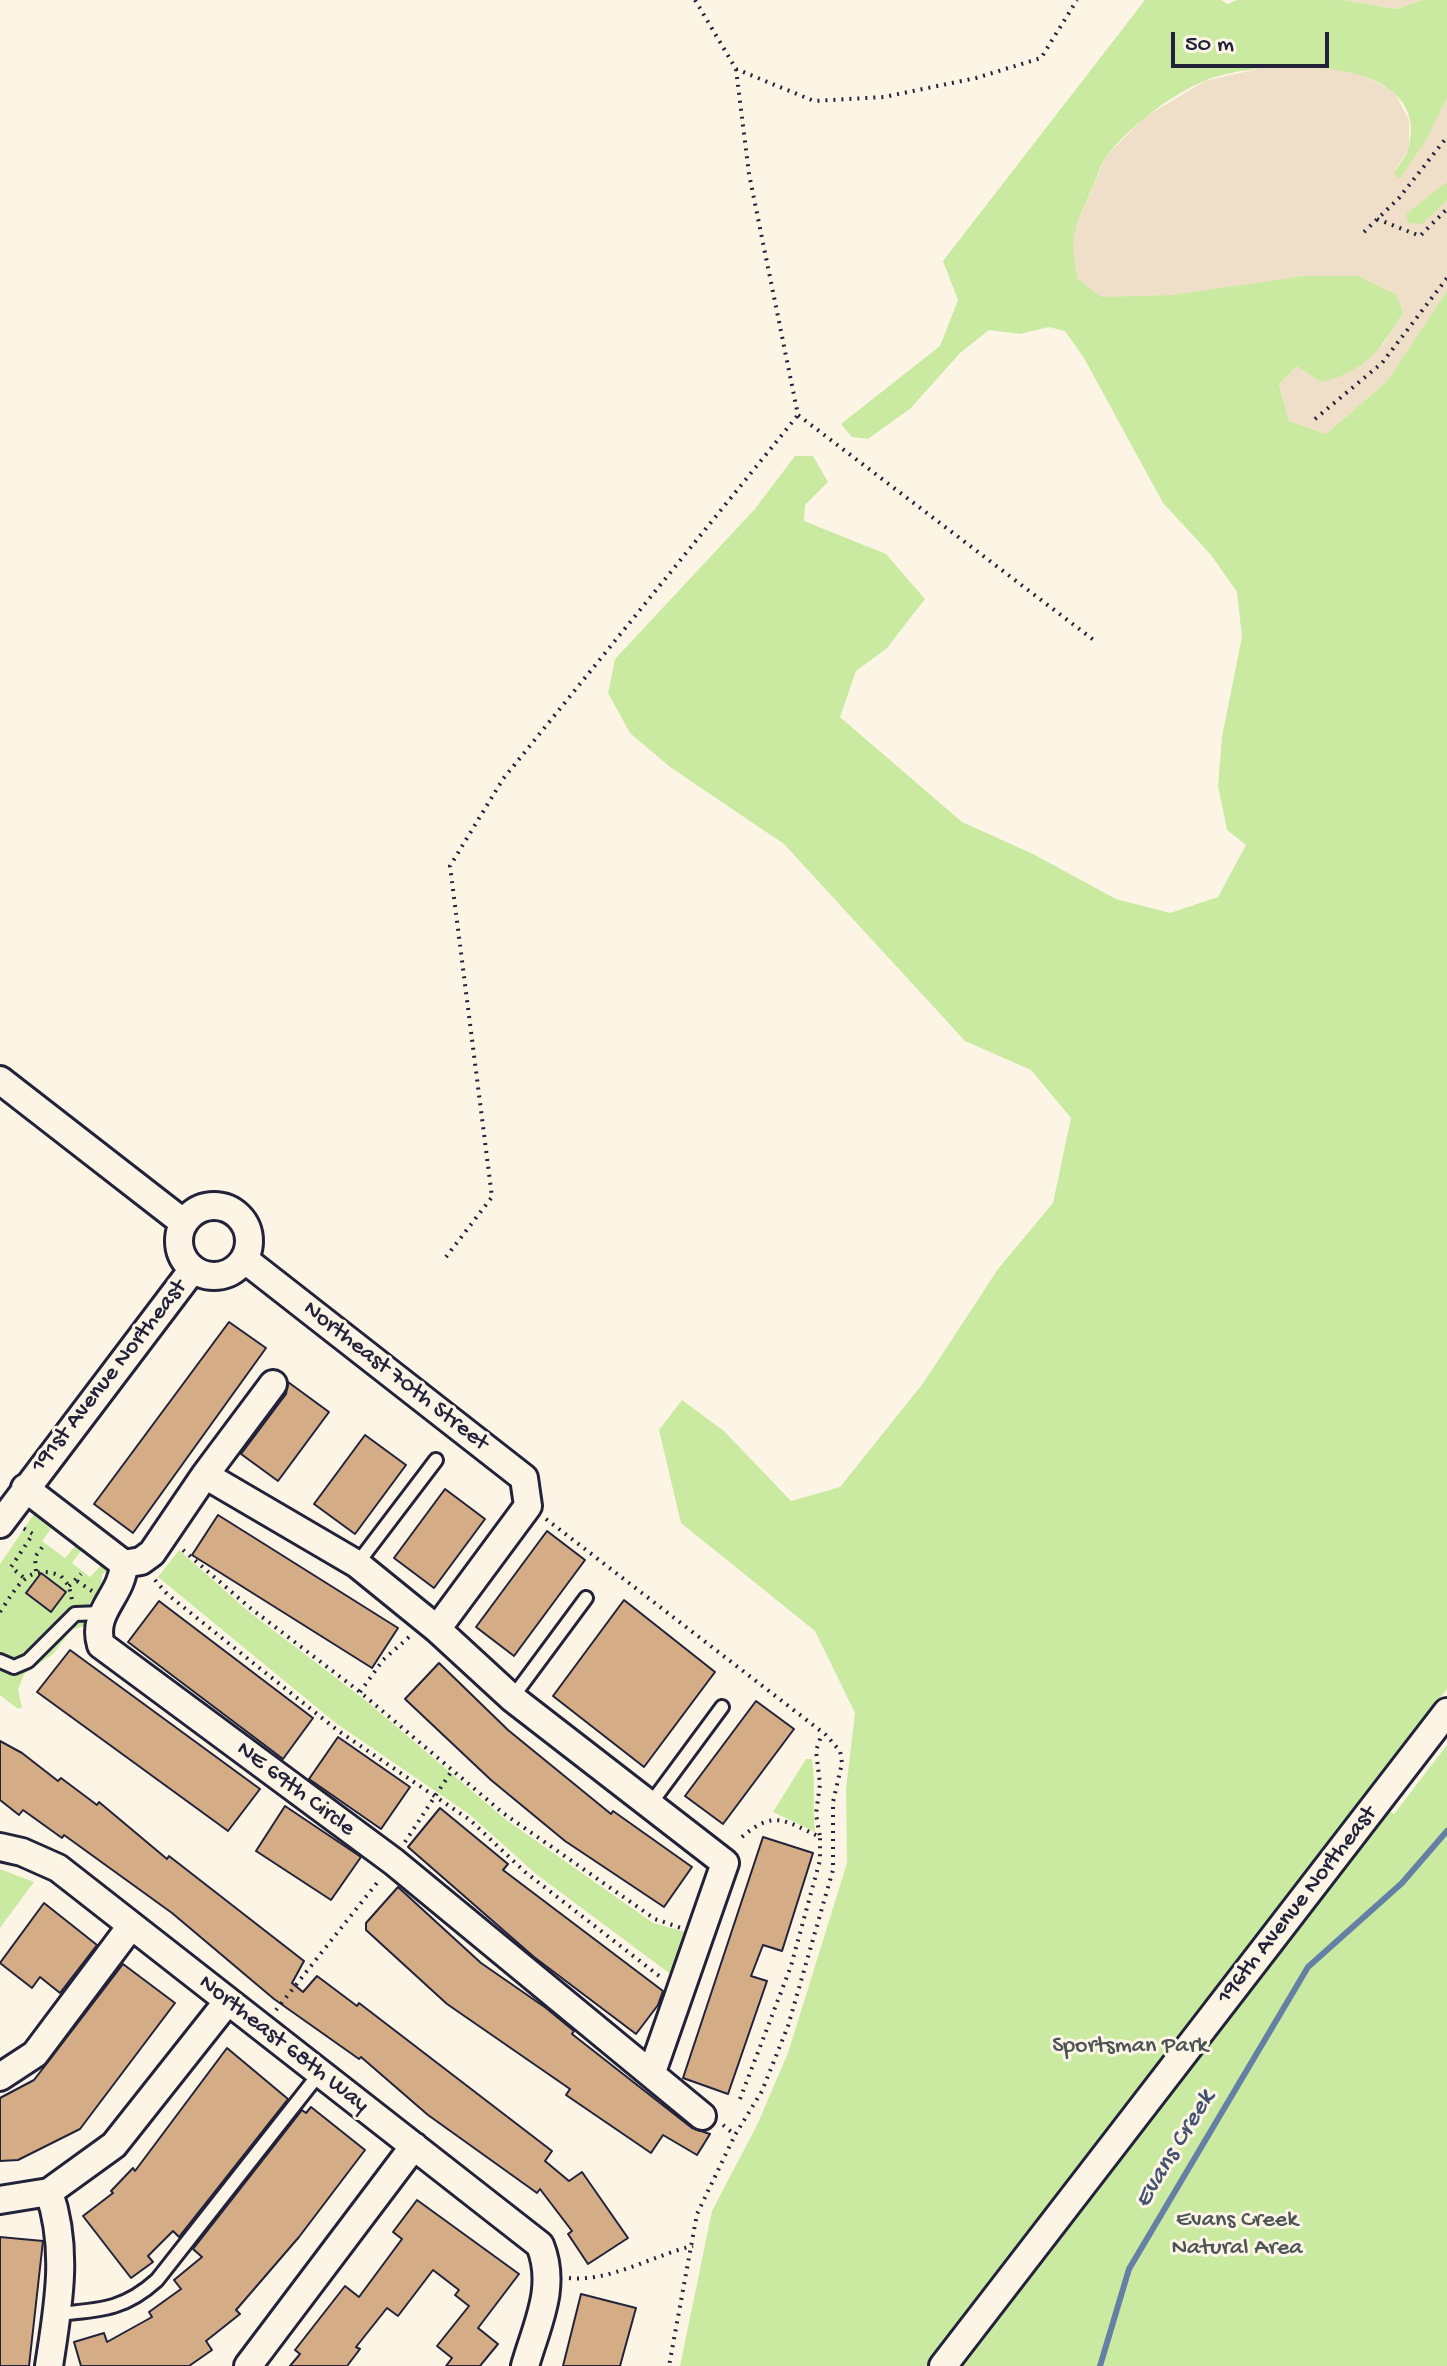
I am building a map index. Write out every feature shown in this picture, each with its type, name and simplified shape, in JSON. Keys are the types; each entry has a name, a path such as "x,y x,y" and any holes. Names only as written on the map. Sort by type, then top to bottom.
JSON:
{"street":[{"path":"0,1080 184,1223"},
{"path":"208,1207 227,1209 247,1231 244,1259 230,1273 220,1276 193,1269 179,1248 184,1223 208,1207"},
{"name":"Northeast 70th Street","path":"244,1259 524,1478 534,1510"},
{"name":"191st Avenue Northeast","path":"11,1525 25,1488 193,1269"},
{"path":"25,1488 124,1564 141,1561 165,1536 205,1475 273,1384"},
{"path":"205,1475 357,1564 429,1623 512,1698 725,1863 652,2072"},
{"path":"429,1623 534,1510"},
{"path":"101,1613 119,1586 124,1564"},
{"name":"NE 69th Circle","path":"101,1613 96,1629 101,1645 394,1862 702,2116"},
{"name":"196th Avenue Northeast","path":"943,2366 1447,1712"},
{"name":"Northeast 68th Way","path":"0,1847 22,1852 58,1868 528,2235 540,2245 559,2272"},
{"path":"3,2076 35,2054 131,1926"},
{"path":"0,2200 49,2192 114,2145 228,2001"},
{"path":"248,2366 414,2146"},
{"path":"49,2192 62,2238 57,2314 49,2366"},
{"path":"525,2366 549,2286 559,2272"}],"lane":[{"path":"357,1564 436,1460"},
{"path":"512,1698 586,1598"},
{"path":"0,1661 14,1667 28,1661 75,1614 101,1613"},
{"path":"649,1806 722,1707"},
{"path":"57,2314 114,2307 135,2300 157,2280 319,2074"}],"path":[{"path":"695,0 736,69 749,174 798,415 1095,641"},
{"path":"736,69 814,101 884,97 976,78 1041,58 1077,0"},
{"path":"1364,232 1399,198 1447,137"},
{"path":"1377,219 1420,236 1447,209"},
{"path":"1315,419 1382,363 1447,278"},
{"path":"446,1257 492,1197 450,866 503,779 798,415"},
{"path":"534,1510 822,1733 840,1751 842,1763 833,1802 833,1870 788,2026 762,2091 735,2135 697,2214 694,2246 669,2366"},
{"path":"11,1525 33,1534 11,1567 23,1577"},
{"path":"165,1536 249,1607 360,1692 503,1813 655,1919 702,1934"},
{"path":"36,1571 35,1557 43,1546"},
{"path":"0,1612 23,1577 36,1571 61,1576 69,1586 72,1602 65,1621"},
{"path":"69,1586 81,1574"},
{"path":"154,1579 167,1594 337,1730 470,1820 525,1872 681,1992"},
{"path":"360,1692 383,1660 429,1623"},
{"path":"740,2099 791,1966 820,1860 816,1804 820,1784 816,1759 822,1733"},
{"path":"275,2012 394,1862 453,1769"},
{"path":"742,1837 761,1820 778,1819 820,1837"},
{"path":"559,2272 581,2279 694,2246"}],"shaded area":[{"path":"1341,0 1423,0 1397,9"},
{"path":"1275,65 1349,69 1394,91 1409,120 1409,147 1394,173 1425,142 1447,98 1447,291 1387,381 1326,434 1289,421 1279,384 1297,366 1383,345 1403,313 1396,295 1101,297 1078,279 1070,241 1106,156 1145,117 1205,81"}],"green space":[{"name":"Sportsman Park","path":"1145,0 1221,0 1227,4 1237,0 1341,0 1397,9 1423,0 1447,0 1447,98 1425,142 1399,179 1394,173 1409,146 1409,115 1394,93 1368,78 1335,70 1298,67 1229,74 1204,81 1178,95 1152,112 1118,143 1100,168 1076,226 1073,243 1078,279 1101,297 1172,295 1305,276 1358,276 1397,295 1403,313 1379,348 1360,365 1321,382 1297,366 1279,384 1289,421 1326,434 1387,381 1447,291 1447,1689 1366,1793 1394,1814 1447,1745 1447,2366 680,2366 712,2211 758,2123 788,2053 847,1863 846,1789 855,1713 815,1631 681,1523 659,1430 682,1400 724,1431 791,1501 840,1487 924,1382 998,1269 1053,1203 1071,1118 1031,1070 965,1041 784,844 670,767 630,733 608,693 615,659 754,510 795,456 813,456 828,482 805,505 804,521 886,554 925,599 887,648 856,671 840,717 962,822 1033,854 1116,899 1170,913 1218,897 1246,845 1227,830 1218,786 1222,737 1242,637 1237,592 1211,555 1163,503 1084,358 1065,331 1049,327 1020,334 989,330 960,353 911,408 868,439 852,437 841,424 940,346 958,300 943,261"},
{"path":"1447,182 1447,200 1422,224 1408,223 1406,214"},
{"path":"36,1511 54,1525 42,1541 65,1558 77,1544 83,1548 72,1563 90,1577 103,1563 108,1571 102,1574 101,1587 88,1605 84,1626 71,1630 53,1654 24,1674 18,1690 22,1707 18,1709 0,1695 0,1564"},
{"path":"179,1550 248,1611 365,1700 505,1819 653,1923 686,1932 673,1976 536,1874 469,1814 337,1724 158,1577"},
{"path":"806,1759 812,1759 815,1832 773,1812"},
{"path":"0,1869 34,1882 0,1928"}],"building":[{"path":"229,1322 266,1348 133,1533 94,1504"},
{"path":"288,1382 329,1412 278,1481 241,1454 286,1394"},
{"path":"365,1435 406,1465 355,1534 314,1504"},
{"path":"445,1489 485,1519 434,1588 394,1558"},
{"path":"218,1515 398,1628 372,1668 192,1555"},
{"path":"547,1531 585,1560 514,1656 476,1627"},
{"path":"41,1573 66,1592 51,1612 26,1593"},
{"path":"624,1600 715,1672 644,1767 553,1696"},
{"path":"159,1601 313,1718 283,1759 128,1642"},
{"path":"70,1650 260,1789 228,1831 37,1692"},
{"path":"439,1663 508,1730 611,1814 613,1811 692,1867 664,1907 565,1841 491,1780 405,1699"},
{"path":"756,1701 794,1729 723,1824 685,1796"},
{"path":"338,1737 410,1787 381,1829 309,1779"},
{"path":"0,1741 22,1753 58,1781 61,1778 97,1805 99,1802 167,1859 169,1856 304,1961 292,1983 303,1992 317,1976 357,2006 359,2003 552,2151 545,2161 569,2181 582,2172 628,2238 588,2264 568,2234 572,2231 540,2189 537,2193 428,2115 361,2057 359,2059 274,1999 172,1913 64,1835 62,1838 23,1810 19,1815 0,1800"},
{"path":"285,1806 361,1857 331,1900 256,1851"},
{"path":"440,1808 508,1864 503,1870 663,1991 658,2005 636,2034 534,1957 408,1847"},
{"path":"763,1837 813,1853 782,1951 763,1945 751,1976 767,1981 728,2094 683,2078"},
{"path":"398,1887 481,1963 546,2008 574,2031 572,2034 692,2128 710,2134 697,2155 663,2135 651,2153 566,2095 570,2089 447,2004 366,1930 366,1923"},
{"path":"44,1903 97,1945 60,1993 40,1977 32,1988 0,1963"},
{"path":"123,1964 175,2003 80,2129 18,2160 0,2161 0,2098 34,2080"},
{"path":"227,2048 288,2099 179,2237 173,2231 148,2256 153,2262 131,2278 83,2216 113,2193 111,2191 133,2168 135,2171"},
{"path":"311,2107 365,2150 299,2237 236,2310 240,2314 206,2341 212,2350 189,2366 81,2366 74,2342 104,2333 107,2342 152,2317 149,2312 181,2289 174,2280 202,2257 193,2249 302,2110 306,2113"},
{"path":"417,2200 519,2274 478,2328 498,2344 480,2366 446,2366 452,2358 437,2346 469,2306 455,2295 459,2290 433,2270 398,2316 387,2308 356,2347 360,2349 347,2366 290,2366 300,2354 295,2350 345,2286 359,2297 402,2239 393,2232"},
{"path":"0,2237 43,2241 29,2366 0,2366"},
{"path":"581,2294 636,2308 620,2366 563,2366"}],"waterway":[{"name":"Evans Creek","path":"1100,2366 1129,2269 1308,1967 1402,1883 1447,1831"}],"park label":[{"name":"Evans Creek Natural Area","path":"1237,2235"}]}
